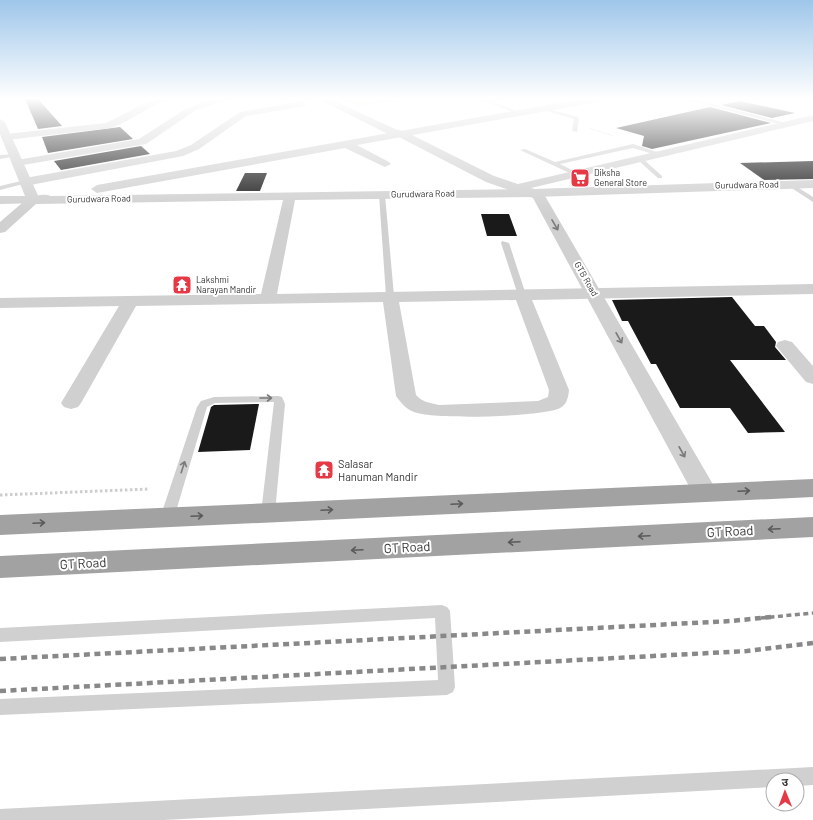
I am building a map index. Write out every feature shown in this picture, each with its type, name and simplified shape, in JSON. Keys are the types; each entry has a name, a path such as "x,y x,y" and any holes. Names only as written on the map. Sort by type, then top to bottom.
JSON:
{"highway":[{"path":"0,525 813,488"},
{"name":"GT Road","path":"0,567 813,527"}],"street":[{"path":"6,137 33,200"},
{"path":"15,159 142,142 151,137"},
{"path":"25,182 179,154 195,147 209,137"},
{"path":"0,200 33,200 386,137"},
{"path":"408,137 490,179 525,190 576,174 731,137"},
{"path":"348,145 385,164"},
{"name":"Gurudwara Road","path":"33,200 382,195 525,190 813,184"},
{"name":"GTB Road","path":"525,190 538,196 594,293 705,493"},
{"path":"268,298 290,196"},
{"path":"0,229 33,200"},
{"path":"0,303 522,295 813,288"},
{"path":"390,296 406,396 411,402 421,408 439,411 538,407 552,404 558,399 559,390 522,295"},
{"path":"72,403 130,301"},
{"path":"786,346 813,378"}],"lane":[{"path":"552,164 633,146 660,154"},
{"path":"523,150 547,159 552,164 576,174"},
{"path":"0,157 15,159"},
{"path":"640,159 660,177"},
{"path":"0,188 25,182"},
{"path":"789,184 813,200"},
{"path":"382,195 390,296"},
{"path":"505,243 522,295"},
{"path":"167,518 202,407 205,403 214,400 278,399 280,404 268,513"},
{"path":"0,636 442,611 447,687 0,707"},
{"path":"0,819 813,776"}],"path":[{"path":"0,495 150,489"}],"building":[{"path":"42,137 131,137 133,139 48,153"},
{"path":"644,137 706,137 652,149 642,146"},
{"path":"141,146 150,154 61,170 54,161"},
{"path":"813,161 813,179 764,180 740,163"},
{"path":"245,173 267,173 260,191 236,191"},
{"path":"481,214 509,214 517,236 487,236"},
{"path":"732,297 755,326 764,326 776,342 775,347 786,360 730,360 785,432 748,433 730,408 680,408 656,364 651,364 628,321 622,321 612,300"},
{"path":"259,404 250,450 198,452 211,407 214,405"}],"railway":[{"path":"761,618 813,613"},
{"path":"761,618 771,617"},
{"path":"0,659 731,621 761,618"},
{"path":"0,691 747,651 813,643"}],"place":[{"name":"Diksha General Store","path":"580,178"},
{"name":"Lakshmi Narayan Mandir","path":"182,285"},
{"name":"Salasar Hanuman Mandir","path":"324,470"}]}
